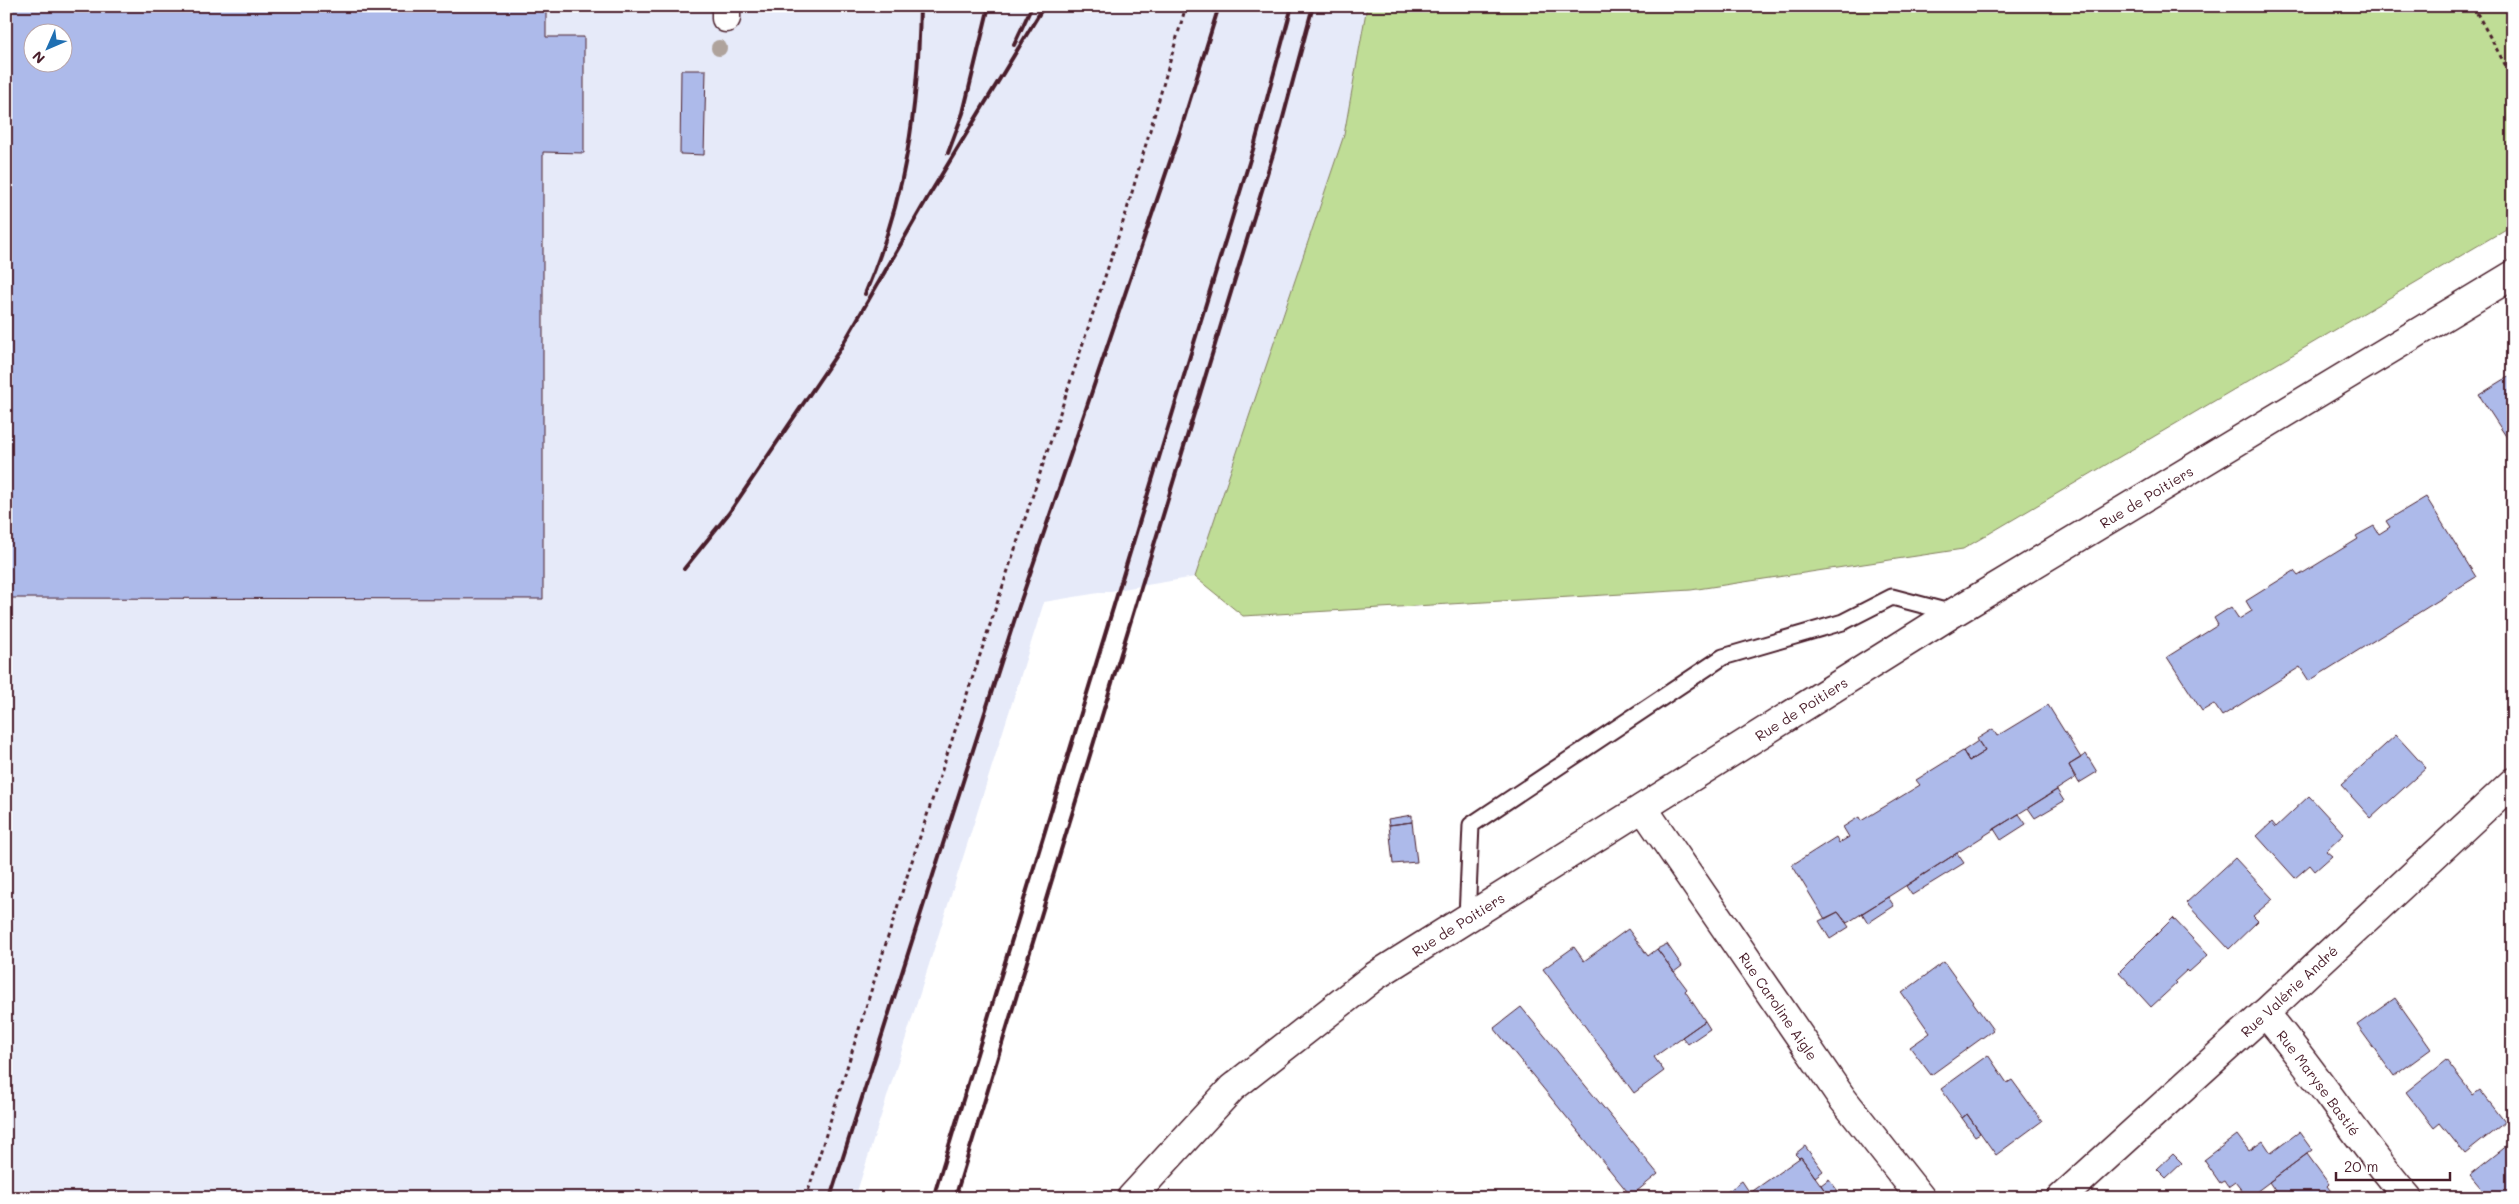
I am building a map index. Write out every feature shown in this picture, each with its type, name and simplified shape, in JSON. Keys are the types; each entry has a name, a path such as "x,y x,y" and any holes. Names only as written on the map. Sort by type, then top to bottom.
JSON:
{"street":[{"name":"Rue de Poitiers","path":"1131,1198 1232,1088 1375,976 1953,613 2513,275"},
{"name":"Rue Valérie André","path":"2061,1198 2265,1014 2513,782"},
{"name":"Rue Caroline Aigle","path":"1643,808 1842,1098 1921,1198"},
{"name":"Rue Maryse Bastié","path":"2265,1014 2286,1038 2387,1173 2408,1198"}],"lane":[{"path":"1467,918 1471,825 1723,657 1843,622 1892,597 1953,613"}],"path":[{"path":"806,1198 912,861 1126,213 1186,6"},
{"path":"2473,6 2513,79"}],"shaded area":[{"path":"6,6 1367,6 1344,135 1195,577 1044,602 855,1198 6,1198"}],"green space":[{"path":"1367,6 2513,6 2513,225 1963,549 1691,590 1243,616 1195,577 1344,135"}],"building":[{"path":"6,6 546,6 546,37 584,37 584,153 543,152 543,599 6,598"},
{"path":"681,70 706,70 704,155 680,154"},
{"path":"2513,374 2513,447 2479,395"},
{"path":"2426,497 2476,577 2309,681 2300,667 2222,716 2214,704 2202,711 2167,657 2218,625 2214,618 2231,607 2239,619 2252,611 2246,601 2294,571 2298,576 2358,539 2356,536 2374,526 2379,534 2390,527 2386,521"},
{"path":"2048,705 2081,758 2069,765 2075,778 1847,923 1838,912 1825,919 1792,865 1836,837 1839,843 1849,837 1843,827 1859,817 1861,821 1920,785 1916,780 1963,751 1969,761 1985,751 1977,739 1993,729 1997,736"},
{"path":"2396,735 2426,768 2371,818 2341,785"},
{"path":"1978,741 1985,751 1969,761 1963,751"},
{"path":"2086,754 2097,772 2079,783 2069,765"},
{"path":"2057,790 2064,801 2035,818 2028,808"},
{"path":"2309,796 2344,834 2326,851 2332,856 2315,871 2310,865 2295,878 2257,836 2272,822 2276,827"},
{"path":"2019,814 2026,824 2001,840 1994,829"},
{"path":"1412,815 1412,822 1389,825 1388,819"},
{"path":"1412,822 1417,862 1393,864 1389,825"},
{"path":"1957,853 1964,863 1912,895 1906,886"},
{"path":"2235,858 2273,899 2253,916 2258,921 2229,949 2186,903"},
{"path":"1888,897 1894,906 1868,923 1862,913"},
{"path":"1838,912 1849,927 1830,939 1819,921"},
{"path":"2173,918 2208,955 2189,972 2187,970 2174,982 2176,984 2151,1007 2119,972"},
{"path":"1628,929 1648,956 1657,949 1687,989 1685,991 1705,1021 1654,1057 1664,1071 1634,1093 1543,969 1574,947 1584,961"},
{"path":"1667,944 1682,966 1674,972 1657,949"},
{"path":"1944,962 1993,1030 1931,1075 1910,1047 1930,1033 1902,993"},
{"path":"2395,998 2431,1049 2394,1076 2357,1025"},
{"path":"1521,1007 1658,1174 1631,1196 1494,1028"},
{"path":"1705,1021 1710,1029 1688,1044 1682,1037"},
{"path":"1988,1055 2007,1083 2012,1080 2042,1121 1996,1155 1967,1114 1962,1118 1941,1089"},
{"path":"2446,1060 2473,1095 2480,1090 2505,1122 2465,1154 2440,1123 2434,1128 2406,1092"},
{"path":"1967,1114 1980,1133 1975,1136 1962,1118"},
{"path":"2299,1132 2312,1150 2248,1198 2235,1182 2228,1187 2224,1181 2220,1183 2204,1160 2237,1135 2249,1151 2263,1141 2271,1153"},
{"path":"2513,1141 2513,1198 2492,1198 2490,1194 2486,1198 2486,1194 2470,1175"},
{"path":"1805,1146 1823,1171 1815,1177 1801,1157 1799,1158 1795,1154"},
{"path":"2173,1154 2182,1163 2166,1178 2157,1169"},
{"path":"2307,1154 2329,1184 2327,1186 2334,1195 2337,1194 2340,1198 2280,1198 2269,1182"},
{"path":"1801,1157 1830,1198 1719,1198 1742,1181 1750,1193"},
{"path":"1829,1179 1843,1198 1830,1198 1821,1185"}],"railway":[{"path":"865,294 891,223 907,153 913,118 920,6"},
{"path":"948,153 963,113 989,6"},
{"path":"1014,45 1032,6"},
{"path":"684,569 729,513 839,351 928,197 1044,6"},
{"path":"830,1198 1018,609 1179,135 1219,6"},
{"path":"933,1198 1255,143 1292,6"},
{"path":"955,1198 1274,151 1313,6"}]}
